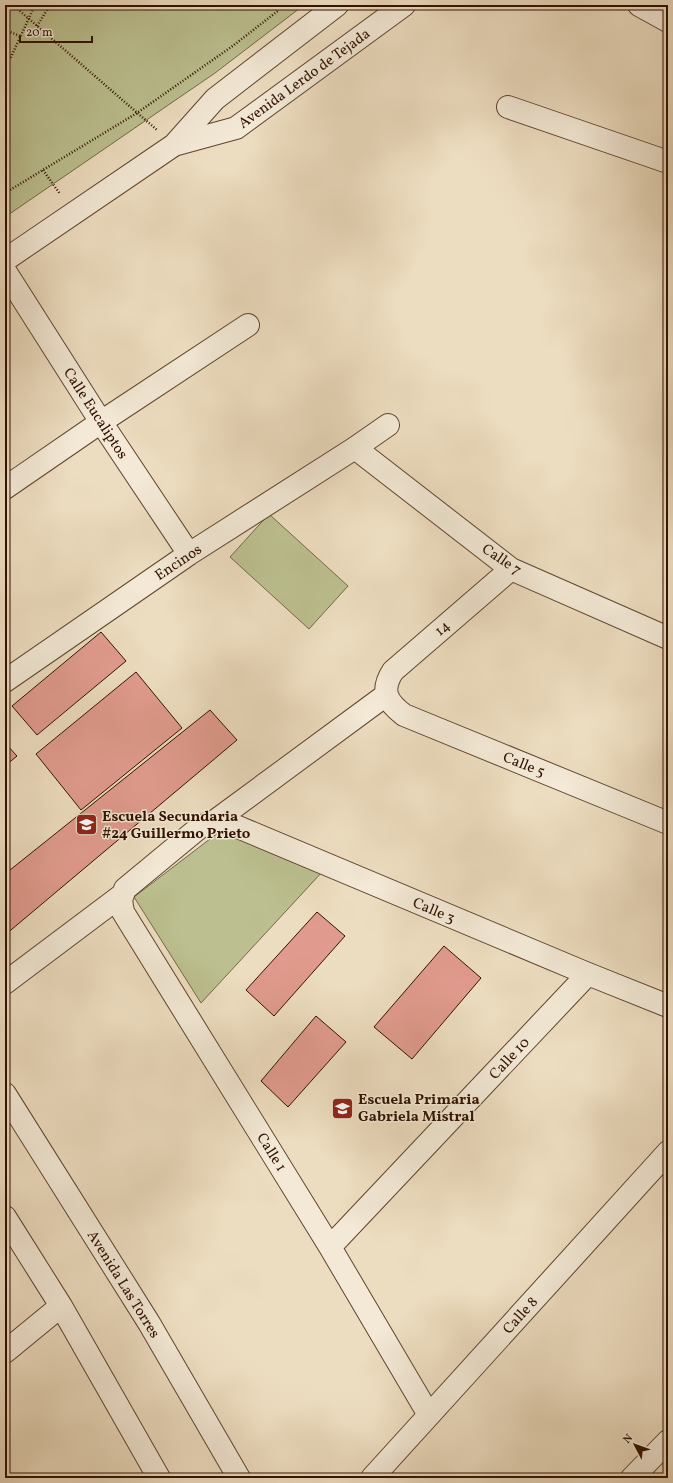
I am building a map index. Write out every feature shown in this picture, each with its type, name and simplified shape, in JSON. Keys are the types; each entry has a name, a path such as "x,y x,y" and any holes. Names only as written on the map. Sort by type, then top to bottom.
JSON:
{"street":[{"name":"Avenida Lerdo de Tejada","path":"5,260 174,145 215,100 337,5"},
{"name":"Avenida Lerdo de Tejada","path":"174,145 236,128 404,5"},
{"path":"639,5 668,21"},
{"path":"508,107 668,162"},
{"name":"Calle Eucaliptos","path":"5,271 101,422 189,554"},
{"path":"5,488 101,422 248,325"},
{"name":"Encinos","path":"5,681 189,554 355,448 388,425"},
{"name":"Calle 7","path":"355,448 511,569 668,638"},
{"name":"14","path":"386,696 387,680 393,671 511,569"},
{"path":"5,983 123,892 207,824 386,696"},
{"name":"Calle 5","path":"386,696 395,708 404,715 668,823"},
{"name":"Calle 3","path":"207,824 226,822 588,974 668,1006"},
{"name":"Calle 1","path":"123,892 121,905 122,912 330,1247 430,1415"},
{"name":"Calle 10","path":"330,1247 588,974"},
{"name":"Avenida Las Torres","path":"5,1094 149,1323 239,1478"},
{"name":"Calle 8","path":"372,1478 668,1152"},
{"path":"5,1217 61,1306 153,1475"},
{"path":"5,1352 61,1306"},
{"path":"632,1478 668,1441"}],"path":[{"path":"13,5 174,145"},
{"path":"5,60 11,57 35,5"},
{"path":"37,26 50,5"},
{"path":"5,193 136,113 234,46 279,10 280,5"},
{"path":"5,30 20,36"},
{"path":"43,170 74,213"}],"green space":[{"path":"5,5 304,5 215,73 5,217"},
{"path":"269,514 348,586 309,629 230,557"},
{"path":"223,829 323,871 201,1003 134,897"}],"building":[{"path":"101,632 126,661 37,735 12,706"},
{"path":"136,672 182,728 81,810 36,754"},
{"path":"210,710 237,740 5,935 5,874"},
{"path":"5,743 17,756 5,766"},
{"path":"317,912 345,936 274,1016 246,990"},
{"path":"444,946 481,978 412,1059 374,1027"},
{"path":"316,1016 346,1042 288,1107 261,1081"}],"place":[{"name":"Escuela Secundaria #24 Guillermo Prieto","path":"86,825"},
{"name":"Escuela Primaria Gabriela Mistral","path":"342,1108"}]}
